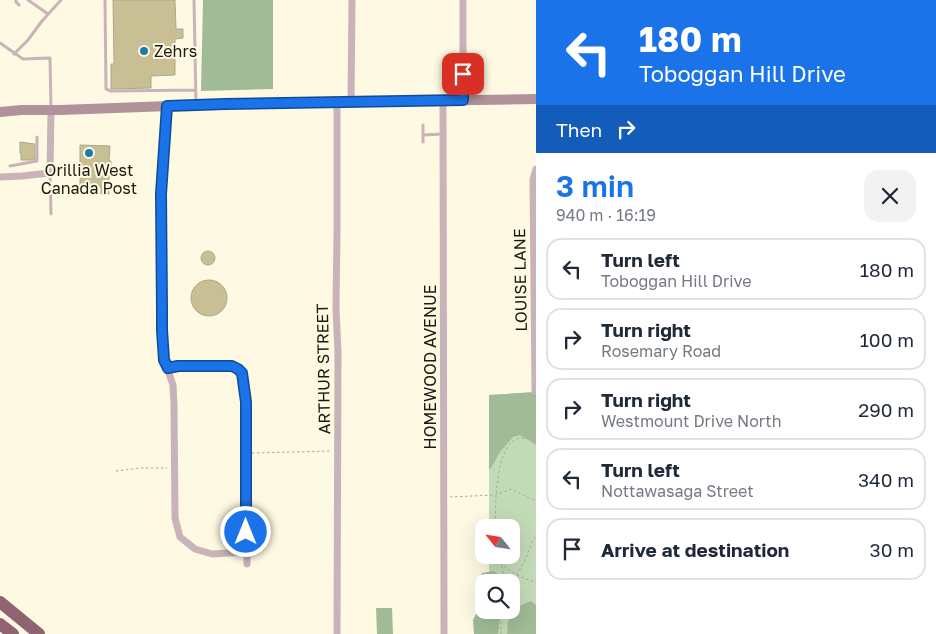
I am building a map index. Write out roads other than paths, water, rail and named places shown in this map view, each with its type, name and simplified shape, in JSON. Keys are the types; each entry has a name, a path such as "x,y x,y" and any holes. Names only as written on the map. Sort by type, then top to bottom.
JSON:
{"highway":[{"path":"0,602 33,632"},
{"path":"0,624 13,634"}],"street":[{"path":"351,103 352,0"},
{"path":"463,0 463,100"},
{"path":"0,112 196,105 536,99"},
{"name":"HOMEWOOD AVENUE","path":"443,101 444,634"},
{"name":"ARTHUR STREET","path":"337,103 337,634"},
{"path":"167,106 161,194 162,320 164,360 173,385 175,518 180,537 195,549 212,554 246,552"},
{"path":"0,177 50,173 51,110"},
{"name":"LOUISE LANE","path":"535,391 533,180 536,169"},
{"path":"168,368 178,366 232,366 242,373 246,402 247,564"}],"lane":[{"path":"16,0 19,5"},
{"path":"28,0 48,15"},
{"path":"14,54 61,0"},
{"path":"105,0 106,89 111,91 196,90"},
{"path":"194,0 196,105"},
{"path":"0,43 22,59 50,58 51,110"},
{"path":"422,125 423,142"},
{"path":"423,135 444,134"},
{"path":"10,166 37,161 37,137"},
{"path":"50,173 51,214"}],"place":[{"name":"Zehrs","path":"144,51"},
{"name":"Orillia West Canada Post","path":"89,153"}]}
